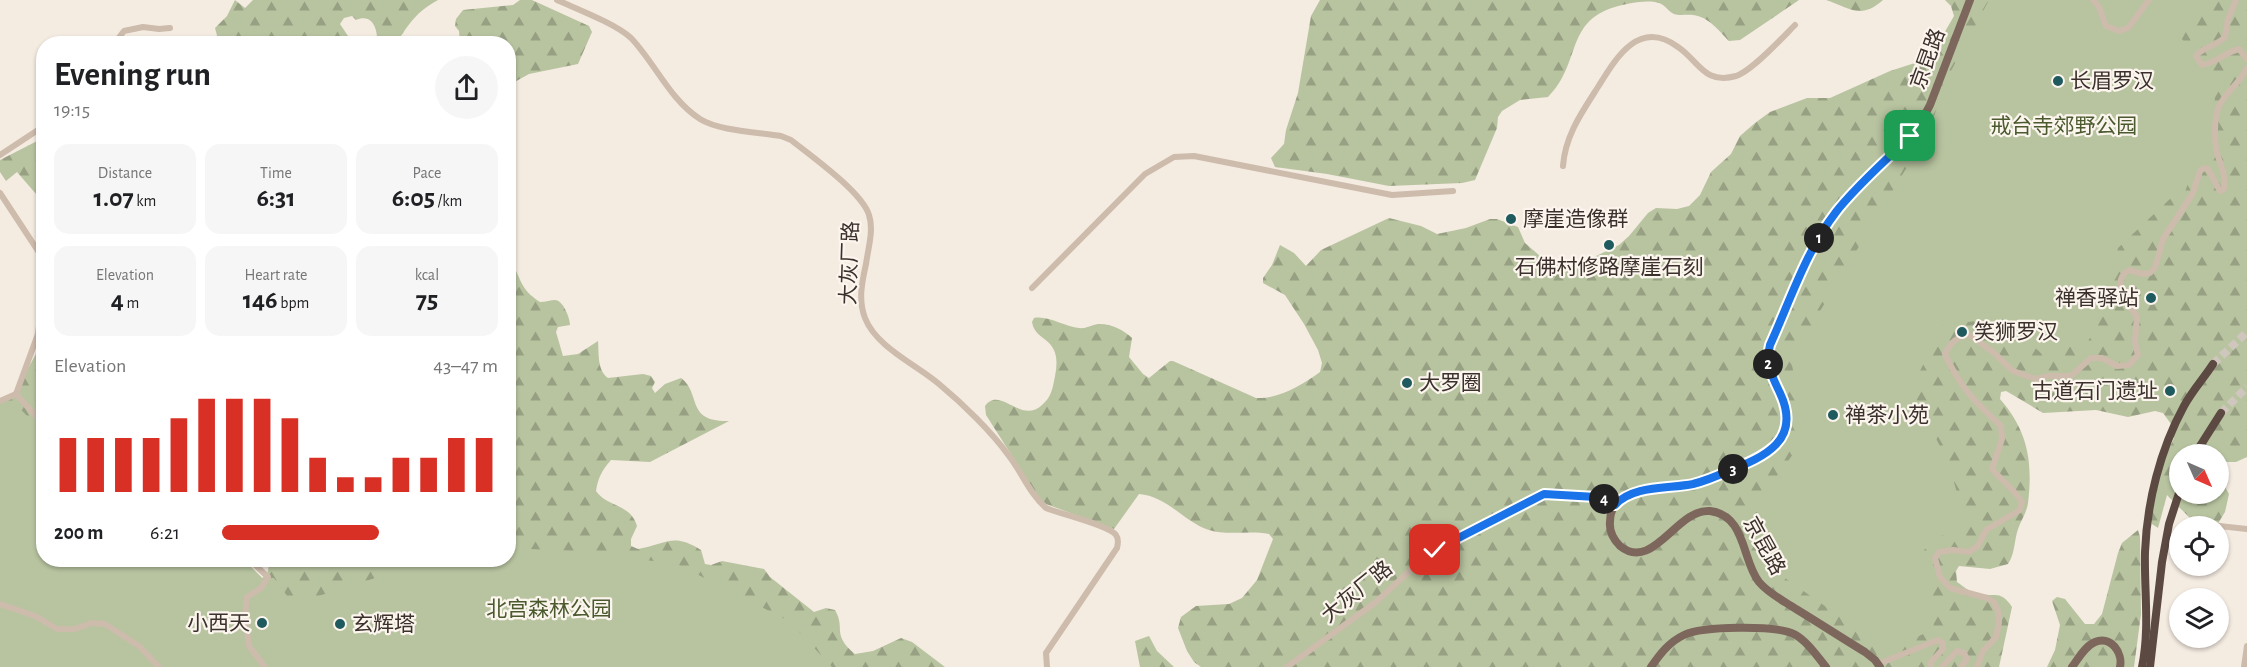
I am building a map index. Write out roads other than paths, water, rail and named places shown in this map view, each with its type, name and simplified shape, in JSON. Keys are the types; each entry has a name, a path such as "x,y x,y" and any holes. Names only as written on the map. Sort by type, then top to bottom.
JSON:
{"highway":[{"path":"2142,667 2147,615 2146,533 2153,490 2163,452 2184,406 2213,364"},
{"path":"2201,444 2221,413"},
{"path":"2150,667 2162,562 2175,504"}],"main road":[{"name":"京昆路","path":"1879,665 1865,652 1764,587 1751,569 1736,527 1725,517 1710,511 1700,512 1683,521 1656,545 1635,552 1622,548 1613,538 1609,525 1615,505 1627,495 1707,480 1760,458 1777,445 1784,432 1786,416 1784,404 1769,371 1767,358 1770,345 1817,243 1830,221 1844,203 1922,121 1970,0"},
{"path":"1651,667 1671,643 1687,633 1709,629 1776,630 1793,634 1804,642 1826,667"},
{"path":"2072,667 2088,647 2095,642 2103,641 2117,648 2121,655 2120,667"}],"street":[{"name":"大灰厂路","path":"557,0 623,32 680,100 700,119 791,140 843,183 869,214 871,234 861,292 865,318 872,330 880,340 939,384 996,440 1038,501 1046,508 1102,526 1116,534 1118,548 1046,653 1047,667"},
{"path":"2093,0 2099,7 2106,26 2119,31 2128,28 2149,0"},
{"path":"2236,0 2228,19 2225,37 2215,46 2199,51 2196,56 2202,64 2207,64 2229,51 2239,50 2247,59"},
{"path":"1563,166 1573,127 1616,59 1636,40 1650,37 1664,40 1679,47 1706,74 1718,77 1736,76 1746,70 1795,25"},
{"path":"120,36 124,31 143,27 170,28"},
{"path":"1977,667 1983,651 1996,637 1999,622 1998,611 1994,602 1987,598 1950,588 1940,578 1935,558 1939,552 1953,550 1969,552 1978,546 1986,530 2020,510 2022,502 1992,469 2002,439 2001,426 1971,399 1956,377 1946,354 1949,346 1957,338 1968,334 1993,352 2013,371 2036,379 2071,375 2091,358 2102,358 2117,366 2129,365 2138,355 2135,342 2137,316 2125,302 2120,282 2124,273 2129,270 2143,274 2150,273 2155,268 2163,239 2193,193 2200,171 2204,168 2208,169 2220,191 2224,189 2225,177 2214,139 2218,108 2247,68"},
{"path":"0,155 36,131"},
{"path":"1032,288 1145,174 1174,156 1194,156 1392,195 1453,191"},
{"path":"0,194 36,248"},
{"path":"0,401 16,394 36,339"},
{"path":"16,394 36,416"},
{"name":"大灰厂路","path":"1287,667 1376,602 1428,554 1509,511 1544,494 1596,497 1615,505"},
{"path":"2229,527 2247,529"},
{"path":"258,567 268,576 261,588 247,597 245,617 249,646 265,667"},
{"path":"0,604 35,616 57,629 75,629 91,623 105,624 139,646 159,667"},
{"path":"1879,665 1938,640 1943,643 1943,649 1931,662 1931,667"},
{"path":"2244,667 2247,646"},
{"path":"1942,667 1957,651 1964,653 1967,659 1961,667"}],"tunnel":[{"path":"2213,364 2247,332"},
{"path":"2221,413 2247,387"}],"place":[{"name":"长眉罗汉","path":"2058,81"},
{"name":"摩崖造像群","path":"1511,219"},
{"name":"石佛村修路摩崖石刻","path":"1609,245"},
{"name":"禅香驿站","path":"2151,298"},
{"name":"笑狮罗汉","path":"1962,332"},
{"name":"大罗圈","path":"1407,383"},
{"name":"古道石门遗址","path":"2170,391"},
{"name":"禅茶小苑","path":"1833,415"},
{"name":"小西天","path":"262,623"},
{"name":"玄辉塔","path":"340,624"}],"park label":[{"name":"戒台寺郊野公园","path":"2064,126"},
{"name":"北宫森林公园","path":"549,609"}]}
